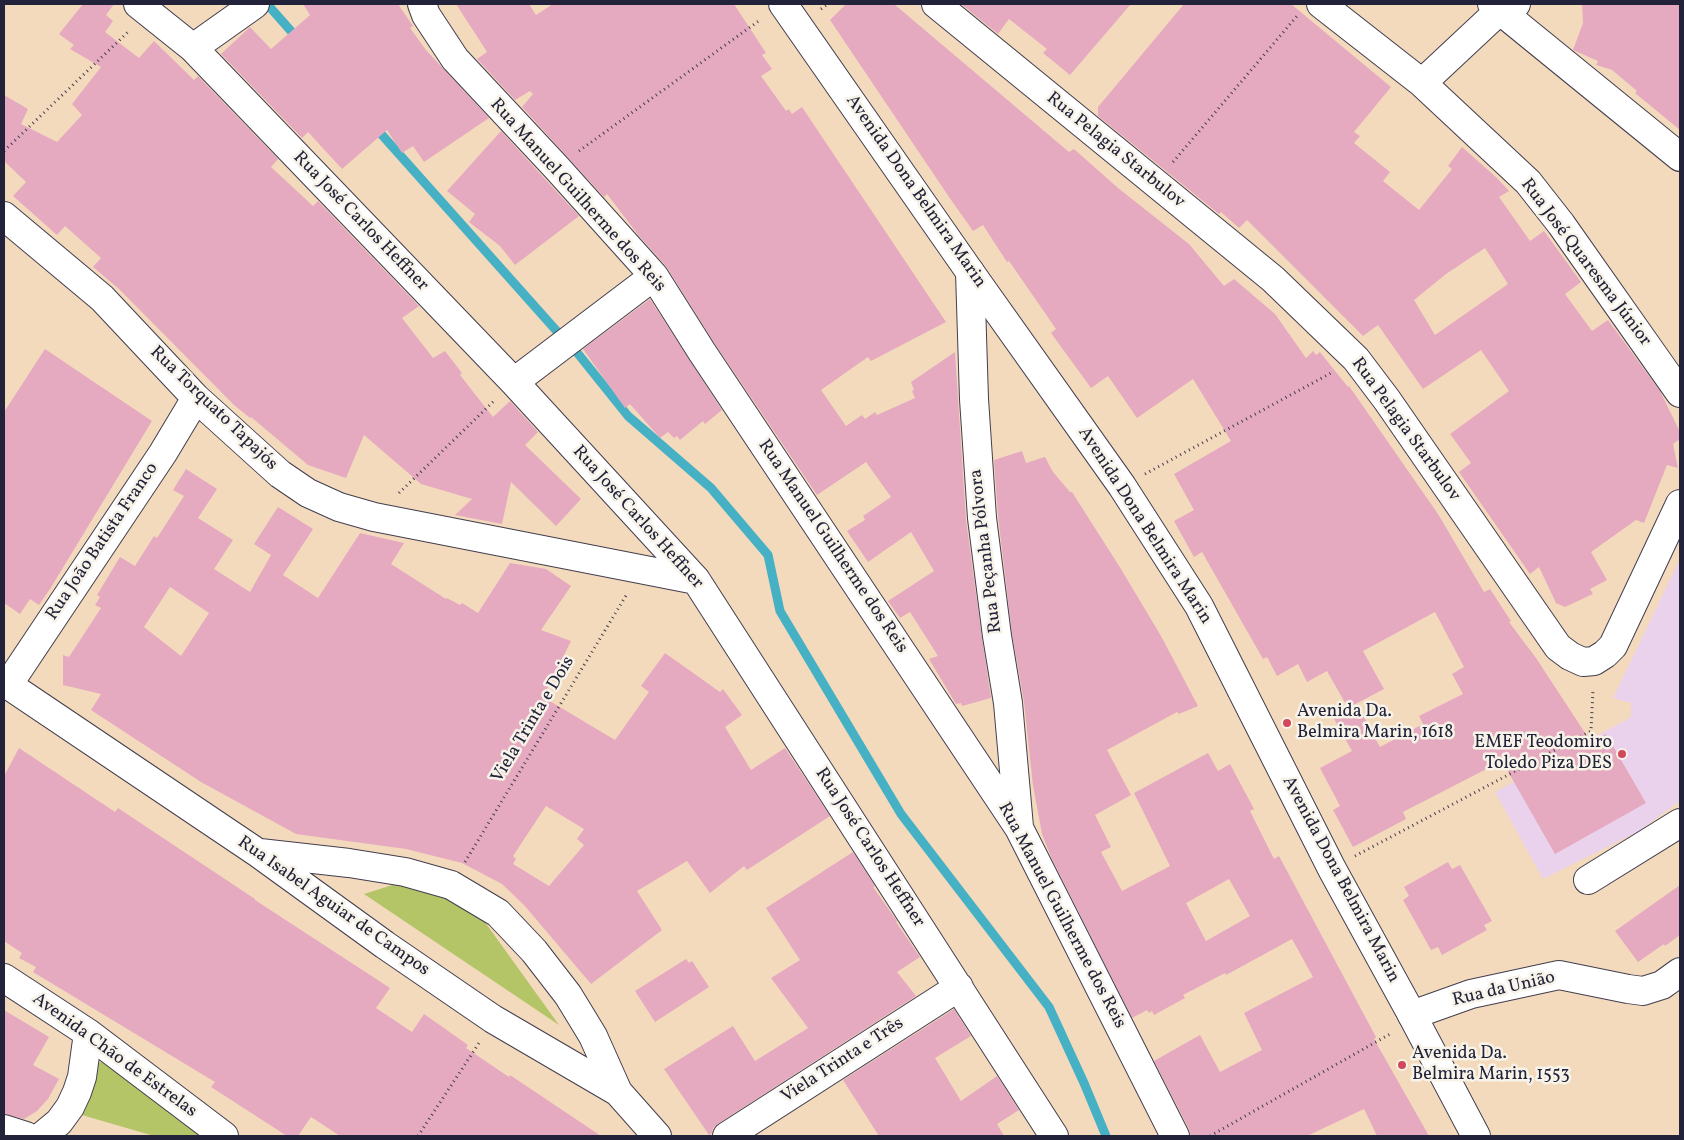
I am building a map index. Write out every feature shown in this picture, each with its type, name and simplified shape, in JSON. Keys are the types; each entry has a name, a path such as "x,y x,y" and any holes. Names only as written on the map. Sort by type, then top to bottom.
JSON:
{"street":[{"path":"194,48 255,4"},
{"name":"Rua Manuel Guilherme dos Reis","path":"422,4 426,15 455,58 654,276 707,360 1019,828 1175,1136"},
{"name":"Avenida Dona Belmira Marin","path":"783,4 1122,486 1199,606 1332,869 1476,1136"},
{"name":"Rua Pelagia Starbulov","path":"936,4 1273,279 1356,359 1387,400 1558,647 1582,662 1594,661"},
{"path":"1422,83 1502,6 1680,157"},
{"name":"Rua José Carlos Heffner","path":"143,8 194,48 514,382 696,580 1054,1136"},
{"name":"Rua José Quaresma Júnior","path":"1311,8 1422,83 1528,182 1561,224 1680,393"},
{"name":"Rua Torquato Tapajós","path":"4,216 102,298 196,398 287,479 308,493 339,507 374,517 696,580"},
{"name":"Rua Peçanha Pólvora","path":"970,272 975,419 982,518 997,636 1008,703 1019,828"},
{"path":"514,382 654,276"},
{"name":"Rua João Batista Franco","path":"6,683 163,453 196,398"},
{"path":"1594,661 1613,646 1680,504"},
{"name":"Rua Isabel Aguiar de Campos","path":"6,683 258,853 385,945 493,1019 618,1092 657,1136"},
{"path":"1588,880 1680,823"},
{"path":"258,853 349,863 405,872 451,885 498,913 534,951 568,995 593,1036 618,1092"},
{"name":"Rua da União","path":"1414,1018 1471,994 1559,975 1628,989 1643,990 1662,986 1680,972"},
{"name":"Avenida Chão de Estrelas","path":"4,978 88,1033 224,1136"},
{"name":"Viela Trinta e Três","path":"727,1136 959,986"},
{"path":"42,1136 59,1122 70,1107 77,1092 82,1077 88,1033"},
{"path":"4,1129 26,1136"}],"path":[{"path":"556,167 783,4"},
{"path":"4,151 143,8"},
{"path":"1154,183 1311,8"},
{"path":"1122,486 1356,359"},
{"path":"374,517 514,382"},
{"name":"Viela Trinta e Dois","path":"451,885 642,570"},
{"path":"1365,851 1591,731 1594,661"},
{"path":"1210,1136 1414,1018"},
{"path":"418,1136 473,1053 493,1019"}],"shaded area":[{"name":"EMEF Teodomiro Toledo Piza DES","path":"1680,559 1680,801 1639,831 1543,879 1495,792 1631,717 1631,703 1613,698"}],"green space":[{"path":"446,868 559,1025 364,894"},
{"path":"105,1058 224,1136 154,1136 82,1115 81,1105 98,1064"}],"building":[{"path":"83,4 114,4 106,15 113,21 105,32 139,58 154,41 194,80 198,76 278,159 271,167 313,206 318,201 419,306 402,318 433,358 445,351 462,373 460,375 493,417 510,401 538,432 525,445 581,499 556,526 511,482 502,524 455,515 472,499 421,484 364,435 346,478 308,465 234,405 119,289 93,267 101,258 65,226 57,235 13,196 26,182 4,161 4,95 28,109 21,124 57,142 82,115 72,104 101,67 70,49 74,45 59,34"},
{"path":"303,4 398,4 413,26 410,28 426,50 489,118 424,162 413,146 402,153 387,130 342,169 308,132 302,138 221,54 250,27 271,49 310,15"},
{"path":"456,4 529,4 536,15 553,4 734,4 766,53 762,55 772,69 761,76 786,111 789,109 792,114 802,107 946,322 871,361 868,357 821,390 846,426 862,415 865,419 875,412 877,415 915,398 911,382 955,352 966,520 991,698 962,706 961,703 956,704 929,659 938,656 910,612 900,618 888,601 934,571 911,532 868,562 847,531 865,520 863,516 891,497 866,462 817,495 715,344 666,266 639,236 607,194 604,197 522,107 533,94 530,91 515,100 477,59 487,52"},
{"path":"846,4 894,4 1069,152 1074,149 1118,188 1189,244 1224,286 1234,279 1275,314 1306,358 1313,351 1316,355 1320,352 1349,386 1438,514 1484,592 1490,589 1511,621 1509,622 1536,658 1591,742 1606,734 1646,803 1555,854 1502,761 1403,812 1406,819 1353,847 1333,810 1340,806 1320,768 1352,751 1333,717 1357,704 1380,747 1423,724 1419,716 1463,694 1452,674 1464,667 1435,612 1363,651 1384,689 1348,708 1327,671 1307,682 1298,664 1277,676 1267,657 1263,659 1202,552 1194,557 1174,521 1194,510 1174,474 1231,441 1193,379 1137,418 1108,376 1091,388 1051,333 1056,329 1009,261 1007,262 983,225 973,231 830,20"},
{"path":"961,4 1131,4 1070,75 1043,53 1047,49 1009,19 998,34"},
{"path":"1184,4 1291,4 1391,87 1354,132 1360,136 1354,143 1390,172 1383,181 1419,210 1452,169 1448,166 1462,147 1497,178 1509,191 1499,197 1530,241 1544,231 1581,282 1565,294 1592,331 1608,320 1660,391 1680,432 1680,439 1673,444 1678,468 1667,465 1644,523 1636,520 1591,552 1607,580 1590,589 1593,594 1565,607 1556,603 1539,567 1530,574 1459,472 1471,463 1450,434 1509,391 1481,350 1423,389 1378,325 1363,336 1247,220 1239,228 1221,212 1219,214 1098,116 1098,107","holes":["1485,248 1508,284 1435,335 1414,300 1446,274"]},
{"path":"1582,4 1680,4 1680,130 1635,93 1637,91 1612,70 1596,65 1598,61 1573,50 1583,23"},
{"path":"501,131 579,216 515,265 500,246 469,222 475,214 447,191"},
{"path":"650,299 722,410 705,424 703,421 680,440 677,436 674,438 668,432 660,438 630,404 625,408 583,349"},
{"path":"45,349 152,421 50,589 39,605 30,599 20,614 4,603 4,412"},
{"path":"1022,451 1026,463 1045,457 1053,472 1072,492 1121,569 1161,636 1198,706 1179,714 1177,712 1107,750 1131,795 1095,815 1111,847 1101,852 1122,891 1170,866 1134,793 1208,753 1218,771 1230,764 1254,809 1250,811 1274,859 1279,856 1376,1037 1374,1039 1429,1136 1377,1136 1364,1109 1307,1136 1191,1136 1154,1061 1200,1035 1220,1072 1262,1050 1244,1013 1313,977 1292,939 1226,975 1225,973 1183,995 1185,998 1154,1015 1152,1011 1149,1013 1147,1010 1132,1018 1051,857 1042,834 1033,786 1024,702 1012,634 998,516 994,460","holes":["1229,879 1250,916 1206,941 1186,903"]},
{"path":"186,469 217,489 198,518 233,540 214,569 250,592 271,555 254,544 278,507 313,529 283,575 318,598 360,533 404,543 391,564 446,599 460,605 462,603 478,613 510,563 546,569 571,586 541,630 571,641 543,697 615,740 649,692 641,686 665,653 720,692 723,689 742,715 725,727 751,770 785,748 830,816 747,870 744,866 710,893 687,861 637,891 662,930 591,984 524,905 502,884 462,863 406,849 296,834 201,782 91,710 101,694 63,685 63,655 69,657 101,608 95,605 100,597 97,595 120,557 135,566 154,536 157,538 184,496 173,490","holes":["170,587 209,613 181,656 144,627","546,806 584,829 577,839 584,845 549,886 513,864 516,859 513,856"]},
{"path":"19,748 115,812 118,808 390,988 376,1008 412,1032 424,1014 468,1045 466,1048 601,1136 340,1136 311,1117 298,1136 287,1136 211,1087 215,1082 33,972 36,967 19,958 22,953 4,941 4,776"},
{"path":"853,852 875,886 873,887 920,957 897,972 916,996 719,1123 709,1135 664,1069 733,1026 755,1061 808,1028 771,978 800,960 766,908"},
{"path":"1448,862 1452,869 1460,865 1492,921 1484,925 1487,930 1442,955 1438,947 1431,950 1403,900 1409,896 1404,887"},
{"path":"1680,885 1680,935 1638,962 1615,931"},
{"path":"686,959 689,963 692,961 709,987 655,1022 635,991"},
{"path":"954,1009 971,1036 935,1058 961,1101 997,1076 1019,1110 997,1124 1004,1136 879,1136 843,1080"},
{"path":"4,1010 49,1037 33,1065 59,1079 48,1099 37,1111 24,1119 4,1114"}],"waterway":[{"path":"268,5 298,39"},
{"path":"374,126 562,337"},
{"path":"575,350 628,416 711,488 768,555 780,611 901,814 1049,1007 1106,1136"}],"place":[{"name":"Avenida Da. Belmira Marin, 1618","path":"1287,723"},
{"name":"EMEF Teodomiro Toledo Piza DES","path":"1622,754"},
{"name":"Avenida Da. Belmira Marin, 1553","path":"1402,1065"}]}
